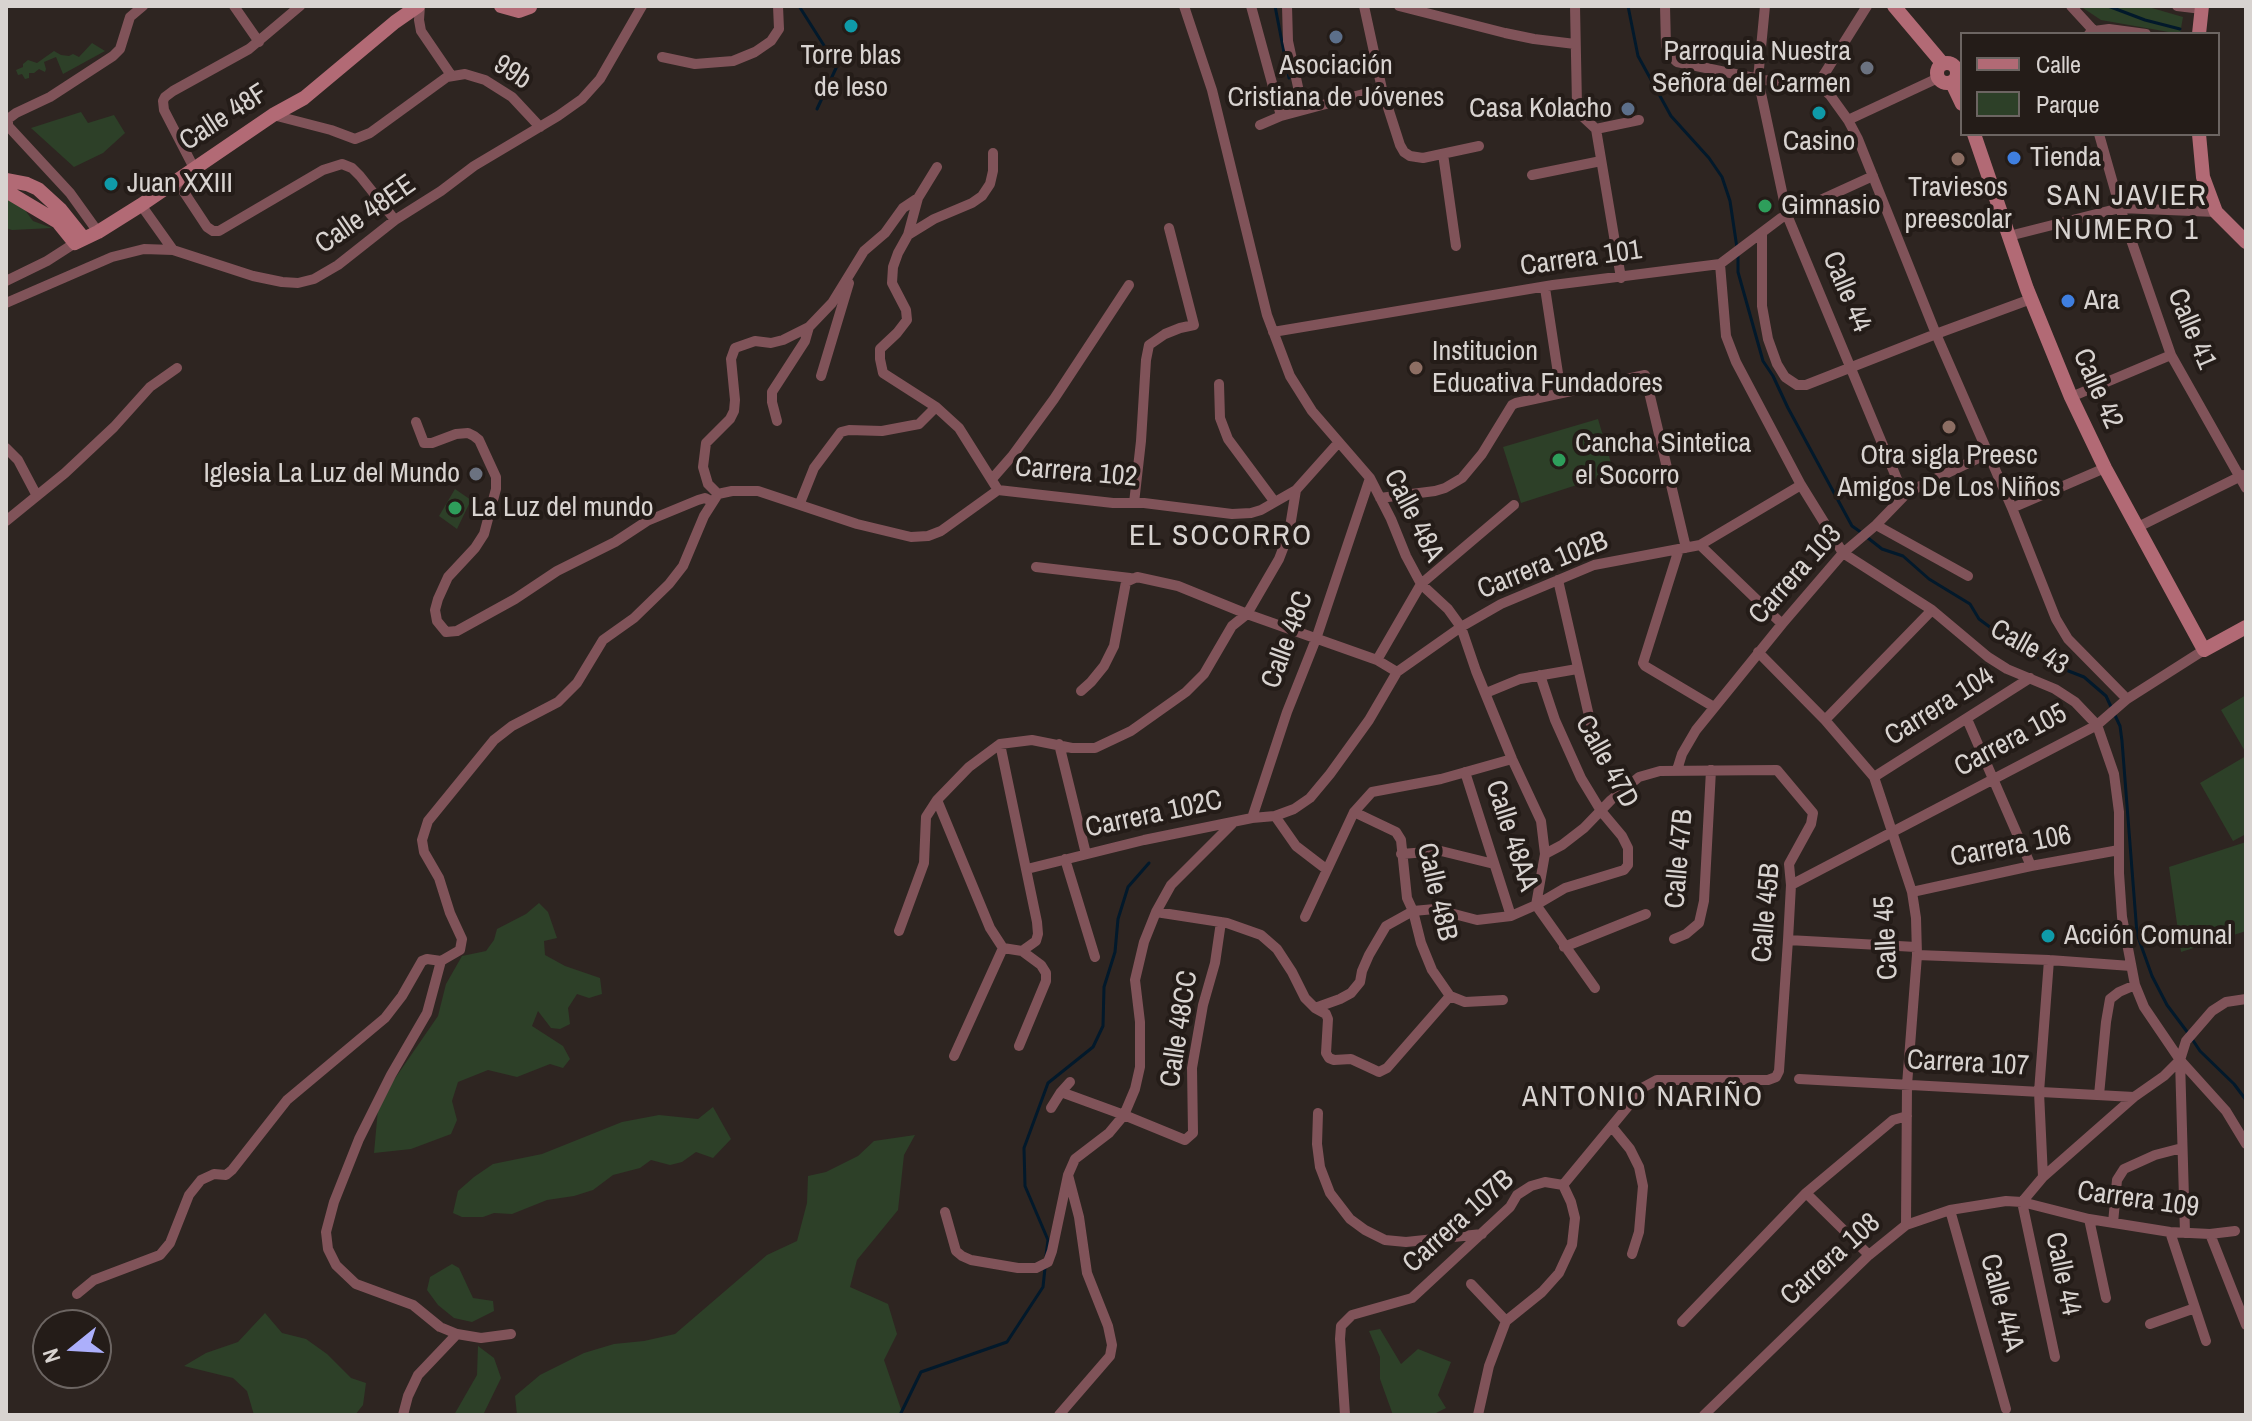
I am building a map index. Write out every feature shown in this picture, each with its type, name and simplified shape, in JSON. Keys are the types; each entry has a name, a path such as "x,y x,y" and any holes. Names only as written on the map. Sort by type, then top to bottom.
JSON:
{"street":[{"path":"85,238 70,193 8,126 8,119 50,97 113,56 120,49 130,17 143,6"},
{"path":"234,6 259,42"},
{"path":"194,168 164,110 165,97 240,55 300,6"},
{"path":"273,115 355,139 370,133 451,75 421,31 419,6"},
{"name":"Calle 48F","path":"6,281 39,266 141,205 273,115 304,98 395,22 419,6"},
{"path":"501,6 519,11 530,7"},
{"name":"Calle 48EE","path":"6,303 112,257 144,249 173,250 268,280 306,282 338,265 395,220 590,92 642,6"},
{"path":"662,57 695,64 733,61 755,52 771,41 779,29 778,6"},
{"name":"Calle 48A","path":"1184,6 1212,90 1267,315 1290,376 1312,411 1370,478 1421,584 1448,609 1461,627 1512,759 1541,821 1545,854 1536,905"},
{"path":"1251,6 1281,116"},
{"path":"1287,6 1288,41 1303,110"},
{"path":"1364,6 1382,89 1404,152 1417,158 1479,146"},
{"path":"1399,6 1520,36 1575,44"},
{"path":"1575,6 1577,105 1581,115 1596,129 1621,278"},
{"path":"1665,6 1666,46 1671,56 1684,65 1758,79 1818,84 1867,6"},
{"name":"Calle 44","path":"1765,6 1758,79 1787,215 1904,496"},
{"path":"1894,6 1951,73 1960,98"},
{"path":"2071,6 2091,32"},
{"path":"2177,6 2202,8 2199,32"},
{"path":"2096,32 2109,29 2131,32"},
{"path":"1848,120 1951,73"},
{"name":"99b","path":"451,75 465,74 485,80 512,97 540,127"},
{"name":"Calle 43","path":"1818,84 1848,120 1873,176 2056,619 2068,639 2127,699"},
{"path":"1260,125 1281,116 1382,89"},
{"path":"1596,129 1639,120"},
{"name":"Calle 42","path":"1975,136 2031,299 2071,397 2105,468 2204,650"},
{"name":"Calle 41","path":"2100,136 2120,208 2171,355 2243,475 2246,488"},
{"path":"2199,136 2203,177 2216,212 2246,242"},
{"path":"908,235 982,196 990,184 993,153"},
{"path":"1443,154 1456,246"},
{"path":"1532,175 1601,161"},
{"path":"176,180 207,227 219,231 323,170 342,164 357,172 395,220"},
{"path":"908,235 918,198 937,167"},
{"name":"Carrera 101","path":"1273,332 1553,285 1720,264 1787,215 1873,176"},
{"path":"6,180 38,189 85,238"},
{"path":"6,191 85,238"},
{"path":"716,498 703,467 706,443 734,411 731,359 735,348 755,341 771,343 783,340 809,327 832,303 864,251 885,233 903,208 918,198"},
{"path":"141,205 173,250"},
{"path":"2009,236 2120,208 2216,212"},
{"path":"1134,503 1149,345 1165,334 1194,325 1169,228"},
{"path":"1762,234 1762,306 1768,339 1785,377 1797,385 1806,385 2031,299"},
{"name":"Carrera 102","path":"908,235 893,267 892,283 906,310 907,320 880,349 880,366 883,373 936,407 959,428 998,490 1232,514 1256,512 1296,490 1338,443"},
{"name":"Calle 43","path":"1720,264 1726,336 1736,362 1801,485 1843,553 1932,610 1988,657 2075,702 2097,725 2114,774 2119,812 2122,917 2135,985 2144,1007 2180,1060 2226,1111 2246,1144"},
{"path":"821,376 853,270"},
{"path":"992,479 1030,433 1129,285"},
{"path":"1545,288 1561,393"},
{"path":"777,421 772,392 805,341 809,327"},
{"path":"2071,397 2171,355"},
{"path":"6,521 65,473 114,427 150,387 177,368"},
{"path":"1380,498 1423,494 1445,488 1462,478 1482,454 1512,405 1519,401 1645,375 1682,548 1643,663 1714,707"},
{"path":"1219,384 1220,418 1228,439 1274,501"},
{"path":"800,503 814,468 841,432 882,431 919,424 936,407"},
{"path":"416,422 424,443 456,434 474,436 496,477 496,489 484,534 448,577 438,599 435,610 437,621 446,632 457,631 515,599 557,571 615,542 647,521 698,500 716,498 732,491 758,491 857,524 911,537 941,531 998,490"},
{"path":"6,448 18,460 37,496"},
{"name":"Carrera 103","path":"1677,770 1696,730 1843,553 1908,492 1989,453"},
{"path":"2012,508 2105,468"},
{"path":"2138,527 2243,475"},
{"name":"Calle 48C","path":"1252,818 1370,478"},
{"name":"Carrera 102B","path":"1252,818 1275,816 1294,809 1310,798 1369,720 1397,672 1461,627 1501,604 1599,563 1700,545 1801,485"},
{"path":"899,931 924,863 926,817 937,800 969,767 1000,744 1032,740 1072,748 1095,748 1145,722 1186,692 1204,674 1232,626 1247,614 1279,559 1289,533 1296,490"},
{"path":"77,1294 94,1280 160,1255 170,1243 189,1195 201,1180 214,1174 226,1175 232,1170 287,1100 385,1018 422,961 441,961 460,950 462,939 439,878 424,852 422,840 428,821 494,740 512,726 558,702 577,683 603,640 634,618 669,584 683,566 716,498"},
{"path":"1377,660 1421,584 1514,505"},
{"path":"1874,526 1968,576"},
{"path":"1700,545 1782,624"},
{"path":"1036,567 1127,583 1137,577 1178,586 1377,660 1397,672"},
{"path":"1558,580 1594,738"},
{"path":"1081,691 1104,666 1114,646 1127,583"},
{"path":"1825,720 1932,610"},
{"name":"Carrera 105","path":"1791,885 2097,725 2127,699 2246,627"},
{"name":"Calle 45","path":"1758,652 1825,720 1874,777 1912,892 1916,951 1907,1085 1906,1225"},
{"path":"1486,693 1520,679 1577,669"},
{"name":"Calle 47D","path":"1536,905 1565,888 1624,870 1630,858 1622,836 1601,811 1568,750 1540,675"},
{"name":"Carrera 104","path":"1874,777 2030,678"},
{"path":"1967,719 2031,866"},
{"path":"1000,744 1038,934 1036,941 1022,951"},
{"path":"1059,744 1086,854"},
{"path":"1305,917 1354,812 1372,792 1512,759"},
{"path":"1545,854 1584,828 1639,777 1660,771 1711,770"},
{"name":"Calle 45B","path":"1612,1127 1644,1087 1657,1080 1768,1080 1776,1077 1779,1071 1791,885 1789,864 1811,824 1813,813 1777,770 1711,770"},
{"name":"Calle 47B","path":"1674,939 1699,923 1704,901 1711,770"},
{"name":"Calle 48AA","path":"1465,772 1511,916"},
{"path":"937,800 990,928 1003,948 1022,951 1041,965 1046,973 1046,981 1019,1046"},
{"name":"Calle 48B","path":"1354,812 1396,832 1401,840 1407,898 1421,943 1432,970 1450,996"},
{"path":"1275,816 1296,846 1326,869"},
{"name":"Carrera 102C","path":"1027,869 1252,818"},
{"path":"945,1212 956,1251 962,1256 1018,1268 1036,1268 1048,1262 1068,1175 1075,1159 1109,1133 1124,1115 1135,1089 1140,1067 1140,1022 1135,980 1156,912 1171,885 1233,822"},
{"name":"Carrera 106","path":"1912,892 2119,850"},
{"path":"1401,854 1441,851 1494,864"},
{"path":"1065,859 1095,957"},
{"path":"1315,1008 1351,993 1360,982 1369,955 1386,926 1413,911 1435,909 1477,920 1511,916 1536,905 1595,988"},
{"path":"1156,912 1221,922 1261,935 1277,949 1305,998 1326,1014 1326,1053 1329,1058 1351,1059 1379,1072 1387,1068 1450,996 1465,1002 1503,1000"},
{"path":"1564,947 1646,914"},
{"name":"Calle 48CC","path":"1124,1115 1185,1140 1193,1133 1192,1068 1221,922"},
{"path":"1788,940 2131,966"},
{"path":"954,1056 1003,948"},
{"path":"2043,1177 2039,1092 2049,960"},
{"path":"441,961 427,1013 359,1139 334,1202 326,1232 328,1249 336,1265 356,1284 413,1305 440,1327 481,1338 511,1334"},
{"path":"2099,1095 2110,999 2135,985"},
{"path":"2185,1233 2180,1060 2186,1041 2212,1011 2226,1002 2246,999"},
{"path":"2022,1202 2043,1177 2180,1060"},
{"name":"Carrera 107","path":"1799,1079 2134,1097"},
{"path":"1051,1108 1070,1082"},
{"path":"1061,1092 1124,1115"},
{"path":"1318,1113 1320,1167 1330,1193 1357,1225 1385,1240 1406,1242 1482,1234"},
{"path":"1682,1322 1806,1193 1883,1128 1899,1117 1907,1116"},
{"path":"1478,1415 1489,1366 1506,1321 1542,1292 1559,1273 1572,1245 1575,1218 1563,1185 1612,1127 1630,1149 1639,1167 1643,1186 1639,1232 1632,1254"},
{"path":"2113,1223 2117,1180 2124,1169 2155,1155 2182,1148"},
{"path":"1059,1415 1110,1356 1112,1345 1108,1326 1087,1273 1075,1195 1068,1175"},
{"name":"Carrera 107B","path":"1345,1415 1341,1326 1352,1315 1412,1298 1510,1207 1517,1195 1531,1186 1545,1182 1563,1185"},
{"path":"1806,1193 1869,1255"},
{"name":"Carrera 108","path":"1704,1415 1869,1255 1906,1225 1950,1210 2006,1201 2035,1206"},
{"name":"Calle 44","path":"2022,1202 2055,1357"},
{"name":"Carrera 109","path":"2035,1206 2089,1219 2170,1232 2210,1234 2235,1231"},
{"name":"Calle 44A","path":"1950,1210 2006,1409"},
{"path":"2089,1219 2106,1298"},
{"path":"2170,1232 2206,1341"},
{"path":"2210,1234 2246,1325"},
{"path":"1471,1284 1506,1321"},
{"path":"2150,1324 2195,1308"},
{"path":"403,1415 418,1375 457,1334"}],"green space":[{"path":"2080,6 2145,6 2183,17 2180,32 2101,20"},
{"path":"92,43 105,51 63,74 56,57 44,62 45,72 39,69 29,73 29,78 18,75 16,70 28,60 37,63 54,51 79,57"},
{"path":"81,112 88,123 114,115 125,133 103,153 74,167 31,128"},
{"path":"6,194 16,198 33,221 52,228 6,228"},
{"name":"Cancha Sintetica el Socorro","path":"1598,419 1614,473 1521,503 1503,447"},
{"name":"La Luz del mundo","path":"455,489 471,500 457,529 439,516"},
{"path":"2246,695 2246,753 2221,710"},
{"path":"2246,756 2246,834 2233,841 2200,783"},
{"path":"2246,842 2246,931 2181,952 2169,867"},
{"path":"539,903 548,912 557,938 544,941 545,955 565,966 600,978 602,994 589,998 577,994 568,1008 570,1024 560,1029 551,1028 538,1011 532,1026 563,1046 570,1059 563,1068 550,1064 517,1077 488,1070 458,1082 452,1101 457,1120 451,1134 411,1149 374,1153 378,1109 387,1090 438,1016 446,984 462,956 486,951 497,929 526,914"},
{"path":"713,1107 731,1139 713,1158 696,1152 682,1162 670,1165 651,1160 640,1168 613,1175 593,1190 547,1200 512,1214 462,1217 453,1213 458,1191 493,1164 542,1154 622,1122 659,1115 698,1119"},
{"path":"915,1135 904,1155 898,1210 857,1260 850,1287 888,1304 897,1334 884,1360 903,1415 517,1415 515,1396 540,1375 584,1353 614,1344 675,1334 767,1255 797,1241 807,1203 808,1176 826,1172 858,1156 874,1141"},
{"path":"452,1264 459,1268 473,1298 493,1301 494,1311 472,1322 454,1318 438,1305 427,1290 430,1277"},
{"path":"265,1313 282,1333 306,1339 327,1354 351,1378 366,1383 363,1405 355,1415 254,1415 247,1391 233,1378 184,1366 206,1353 238,1342"},
{"path":"1380,1329 1401,1364 1418,1349 1451,1362 1438,1395 1446,1408 1432,1415 1393,1415 1380,1379 1380,1357 1369,1331"},
{"path":"478,1346 494,1358 501,1378 483,1415 454,1415 477,1375"}],"waterway":[{"path":"799,6 837,66 817,109"},
{"path":"1275,6 1289,78"},
{"path":"1628,6 1638,56 1671,116 1722,177 1730,201 1737,248"},
{"path":"2108,6 2180,29"},
{"path":"1738,256 1738,272 1763,361 1852,526 1862,533"},
{"path":"1868,538 1882,549 1903,556 1929,579 1970,604 1979,619 2014,645 2084,677 2106,696 2120,726 2122,741 2137,934 2152,976 2167,1005 2188,1033"},
{"path":"1046,1256 1048,1240 1025,1186 1024,1148 1048,1083 1093,1047 1103,1026 1104,987 1115,952 1118,919 1128,887 1149,863"},
{"path":"2192,1039 2246,1100"},
{"path":"900,1415 921,1372 1007,1342 1043,1287 1045,1268"}],"place":[{"name":"Torre blas de leso","path":"851,26"},
{"name":"Asociación Cristiana de Jóvenes","path":"1336,37"},
{"name":"Parroquia Nuestra Señora del Carmen","path":"1867,68"},
{"name":"Casa Kolacho","path":"1628,109"},
{"name":"Casino","path":"1819,113"},
{"name":"Tienda","path":"2014,158"},
{"name":"Traviesos preescolar","path":"1958,159"},
{"name":"Juan XXIII","path":"111,184"},
{"name":"Gimnasio","path":"1765,206"},
{"name":"Ara","path":"2068,301"},
{"name":"Institucion Educativa Fundadores","path":"1416,368"},
{"name":"Otra sigla Preesc Amigos De Los Niños","path":"1949,427"},
{"name":"Cancha Sintetica el Socorro","path":"1559,460"},
{"name":"Iglesia La Luz del Mundo","path":"476,474"},
{"name":"La Luz del mundo","path":"455,508"},
{"name":"Acción Comunal","path":"2048,936"}],"district":[{"name":"SAN JAVIER NUMERO 1","path":"2127,214"},
{"name":"EL SOCORRO","path":"1221,537"},
{"name":"ANTONIO NARIÑO","path":"1643,1098"}]}
